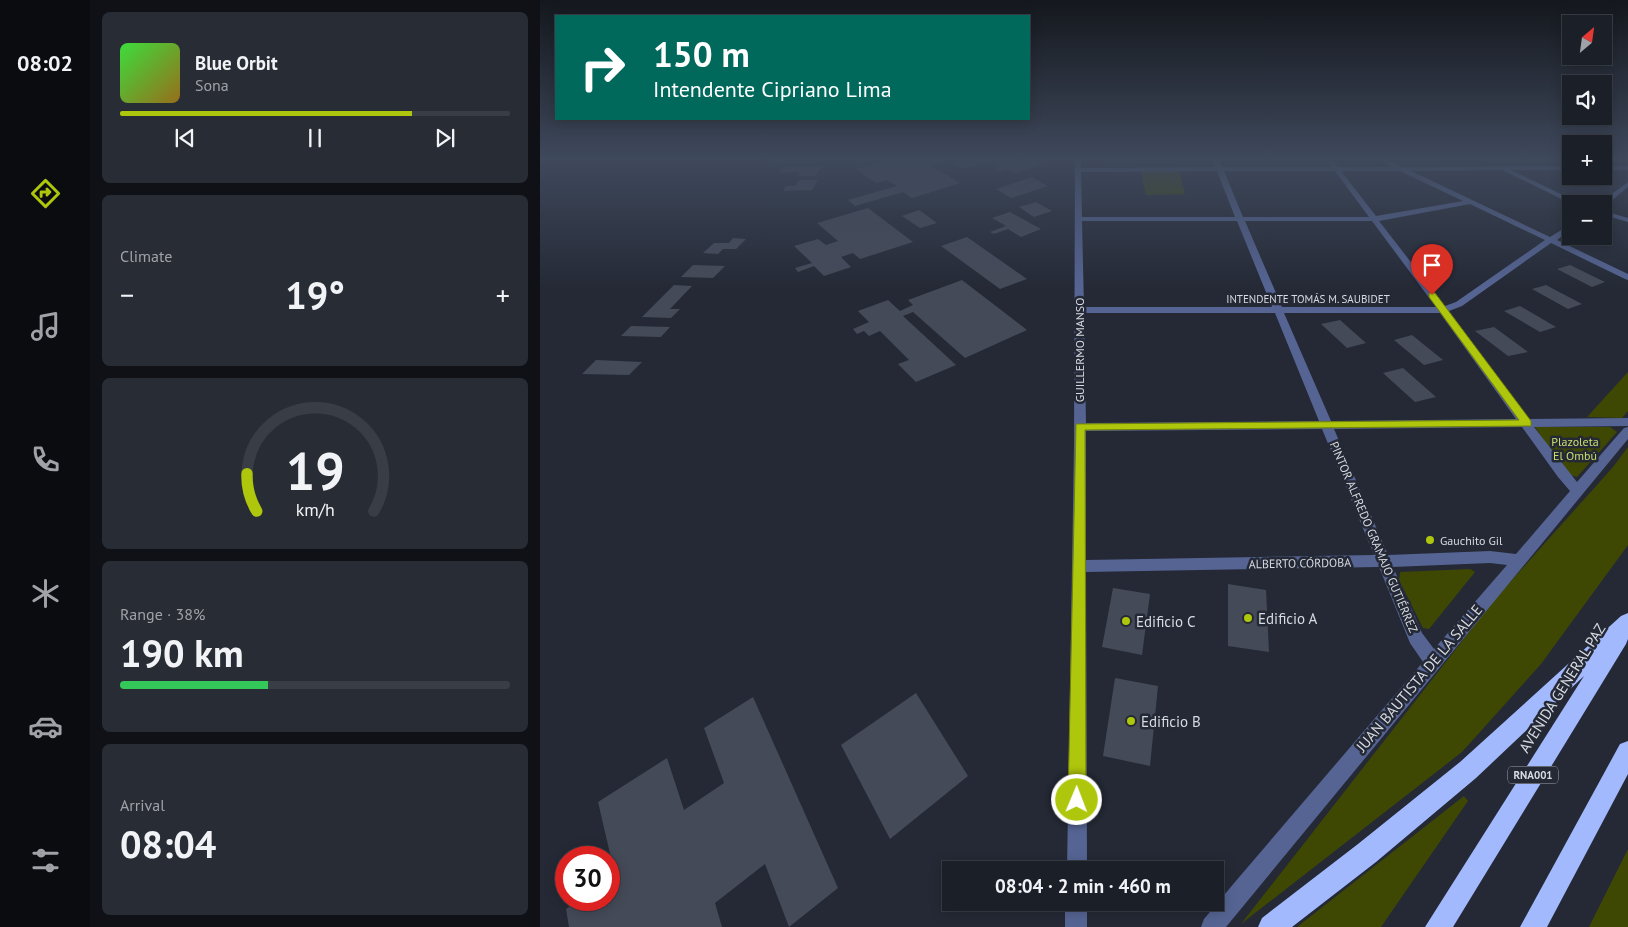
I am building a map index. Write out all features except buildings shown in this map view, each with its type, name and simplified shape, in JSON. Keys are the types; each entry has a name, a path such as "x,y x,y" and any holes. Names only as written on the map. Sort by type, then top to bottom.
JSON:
{"highway":[{"path":"1270,927 1367,853 1468,770 1628,623"},
{"name":"AVENIDA GENERAL PAZ","path":"1438,927 1628,623"},
{"path":"1533,927 1628,752"}],"street":[{"name":"GUILLERMO MANSO","path":"1076,861 1080,566 1078,310 1079,202"},
{"name":"PINTOR ALFREDO GRAMAJO GUTIÉRREZ","path":"1233,202 1416,638 1434,663"},
{"path":"1362,202 1444,310 1562,474 1577,490"},
{"path":"1080,219 1375,219 1470,202"},
{"path":"1472,202 1628,277"},
{"path":"1612,215 1628,220"},
{"name":"INTENDENTE TOMÁS M. SAUBIDET","path":"1078,310 1444,310 1459,304 1562,233"},
{"path":"1080,427 1628,422"},
{"name":"JUAN BAUTISTA DE LA SALLE","path":"1212,927 1434,663 1496,584 1520,560 1628,431"},
{"name":"ALBERTO CÓRDOBA","path":"1080,566 1385,561 1490,557 1520,560"},
{"path":"1076,911 1076,927"}],"green space":[{"path":"1628,372 1628,411 1622,418 1587,417"},
{"name":"Plazoleta El Ombú","path":"1535,427 1610,427 1617,432 1577,477 1567,474"},
{"path":"1628,447 1628,545 1541,664 1462,752 1241,924 1495,599 1613,467"},
{"path":"1470,569 1475,572 1429,629 1423,628 1399,580 1400,572"},
{"path":"1464,796 1468,801 1381,927 1297,927"},
{"path":"1628,849 1628,927 1589,927"}],"place":[{"name":"Gauchito Gil","path":"1430,540"},
{"name":"Edificio A","path":"1248,618"},
{"name":"Edificio C","path":"1126,621"},
{"name":"Edificio B","path":"1131,721"}],"route":[{"path":"1077,800 1080,427 1502,425 1527,423 1432,295"}]}
